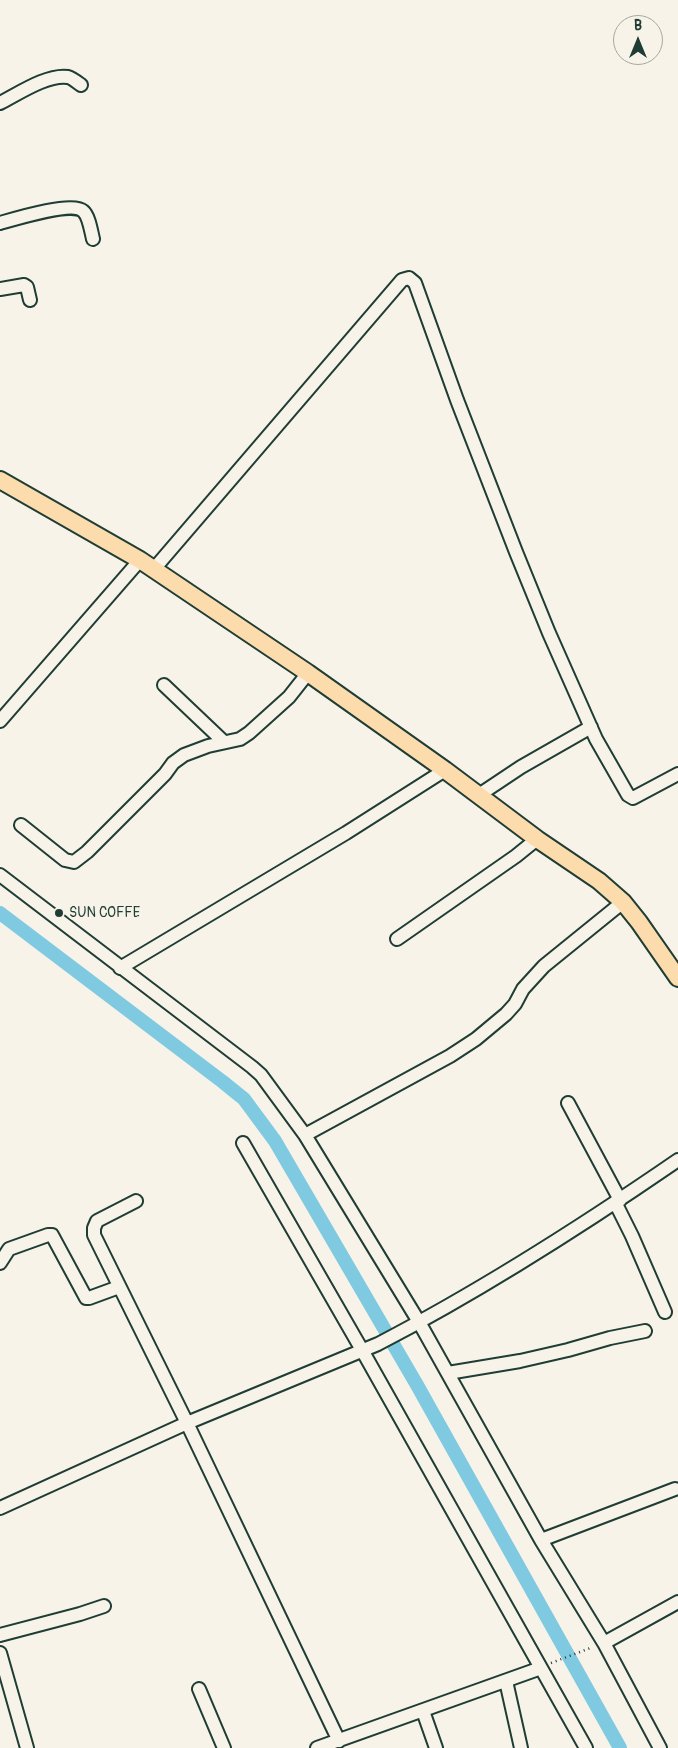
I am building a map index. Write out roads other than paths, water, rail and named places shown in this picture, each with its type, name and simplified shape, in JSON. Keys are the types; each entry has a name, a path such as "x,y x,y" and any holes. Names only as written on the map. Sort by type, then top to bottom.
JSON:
{"main road":[{"path":"0,480 154,569 308,673 445,770 537,839 599,881 623,902 678,978"}],"street":[{"path":"0,103 36,84 57,77 70,77 81,85"},
{"path":"0,222 32,214 80,208 85,212 93,239"},
{"path":"154,569 402,280 409,278 415,284 457,400 516,552 596,739 628,795 633,798 678,774"},
{"path":"0,289 24,285 27,287 30,300"},
{"path":"0,721 140,560"},
{"path":"21,825 65,860 74,862 87,852 165,774 173,763 191,752 240,739 249,733 289,697 308,673"},
{"path":"164,686 224,742"},
{"path":"479,795 521,767 591,727"},
{"path":"120,968 346,833 445,770"},
{"path":"397,939 516,856 537,839"},
{"path":"0,875 261,1075 305,1135 414,1325 448,1373 599,1645 660,1748"},
{"path":"305,1135 441,1061 476,1039 506,1014 544,966 623,902"},
{"path":"568,1103 617,1201 665,1312"},
{"path":"243,1143 544,1666 586,1748"},
{"path":"0,1508 187,1423 378,1344 522,1262 678,1160"},
{"path":"136,1201 97,1221 94,1235 346,1742"},
{"path":"0,1263 9,1249 52,1235 86,1298 119,1287"},
{"path":"448,1373 520,1361 645,1331"},
{"path":"541,1540 675,1489"},
{"path":"599,1645 678,1602"},
{"path":"0,1635 104,1606"},
{"path":"0,1653 27,1748"},
{"path":"317,1748 346,1742 544,1666"},
{"path":"506,1681 521,1748"},
{"path":"199,1689 224,1748"},
{"path":"423,1711 436,1748"}],"waterway":[{"path":"0,913 244,1099 275,1141 417,1385 620,1748"}],"place":[{"name":"SUN COFFE","path":"59,913"}]}
